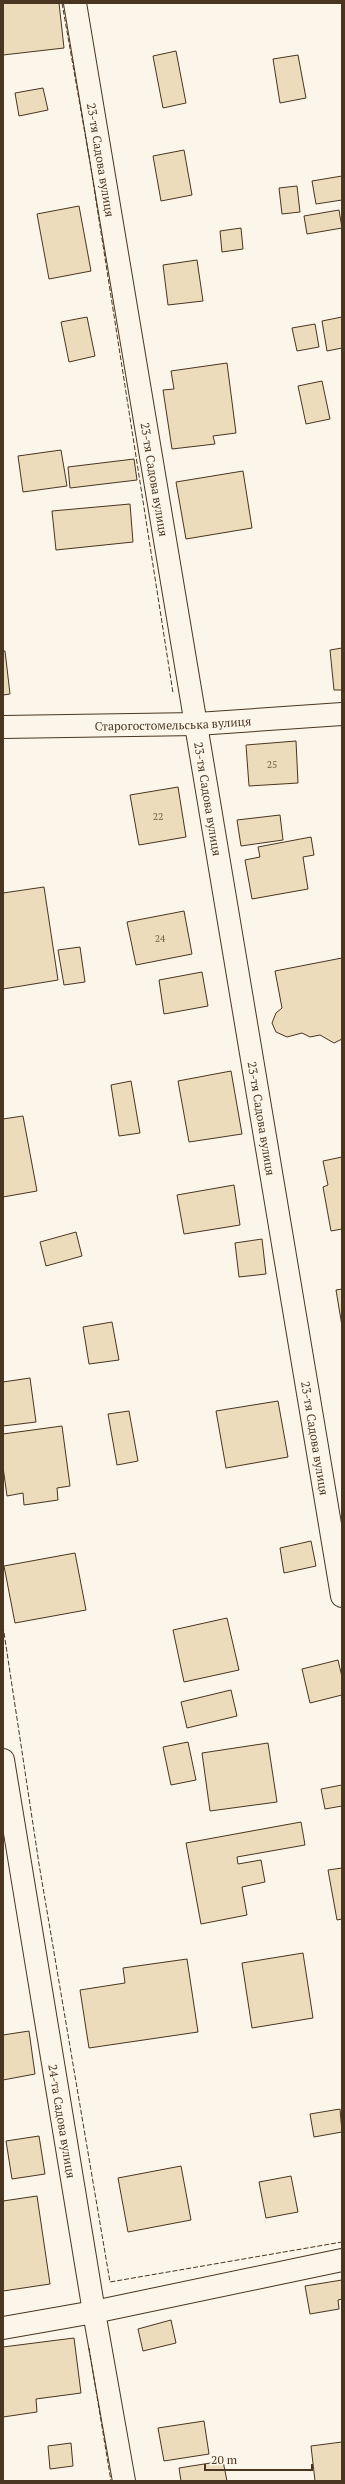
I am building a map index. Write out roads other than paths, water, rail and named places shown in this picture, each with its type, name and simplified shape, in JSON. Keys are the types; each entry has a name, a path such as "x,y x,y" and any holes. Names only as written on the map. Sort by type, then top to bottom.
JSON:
{"street":[{"name":"23-тя Садова вулиця","path":"75,3 342,1596"},
{"name":"Старогостомельська вулиця","path":"3,727 197,724 342,714"},
{"name":"24-та Садова вулиця","path":"3,1760 94,2312 124,2481"},
{"path":"3,2328 94,2312 342,2260"}]}
